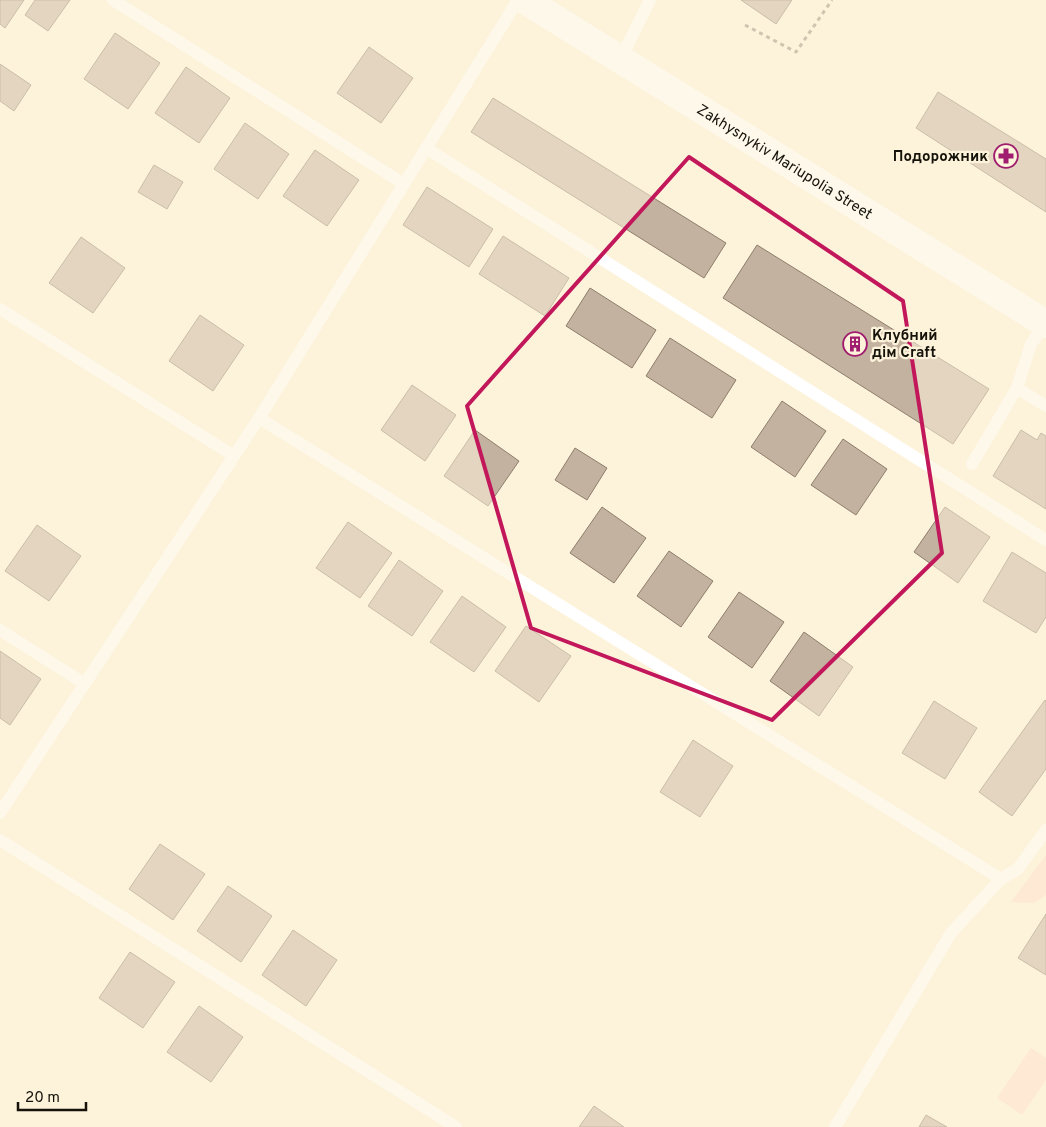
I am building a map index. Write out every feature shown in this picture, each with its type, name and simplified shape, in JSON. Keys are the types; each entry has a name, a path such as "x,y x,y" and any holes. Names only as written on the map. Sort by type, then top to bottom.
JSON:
{"main road":[{"name":"Zakhysnykiv Mariupolia Street","path":"525,0 1046,324"}],"lane":[{"path":"113,0 404,184"},
{"path":"0,812 259,418 518,0"},
{"path":"620,60 650,0"},
{"path":"426,148 1046,540"},
{"path":"0,309 234,456"},
{"path":"972,464 1017,388 1031,344 1046,324"},
{"path":"1017,388 1046,406"},
{"path":"259,418 1001,879"},
{"path":"0,630 85,684"},
{"path":"835,1127 951,933 1001,879 1018,869 1046,830"},
{"path":"0,840 456,1127"}],"path":[{"path":"745,25 796,52 832,0"}],"highlighted area":[{"path":"689,157 903,301 942,553 772,720 531,628 467,406"}],"shaded area":[{"path":"1046,855 1046,895 1034,903 1011,902"},
{"path":"1031,1048 1046,1058 1046,1080 1022,1115 997,1098"}],"building":[{"path":"0,0 24,0 5,28 0,24"},
{"path":"35,0 70,0 48,31 25,15"},
{"path":"741,0 792,0 776,24"},
{"path":"115,33 160,63 128,109 84,79"},
{"path":"369,47 413,78 381,123 337,93"},
{"path":"0,64 31,85 14,111 0,101"},
{"path":"186,67 230,98 199,143 155,113"},
{"path":"938,92 1046,159 1046,212 916,128"},
{"path":"493,98 726,243 704,278 471,132"},
{"path":"245,123 289,154 258,199 214,169"},
{"path":"315,150 359,180 327,226 283,196"},
{"path":"154,165 183,182 167,209 138,192"},
{"path":"427,187 493,229 469,267 403,225"},
{"path":"503,236 569,278 545,316 479,274"},
{"path":"81,237 125,268 93,313 49,283"},
{"name":"Клубний дім Craft","path":"757,245 989,389 953,444 723,298"},
{"path":"590,288 656,330 632,368 566,326"},
{"path":"200,315 244,345 213,391 169,361"},
{"path":"670,338 736,380 712,418 646,376"},
{"path":"412,385 456,415 425,461 381,430"},
{"path":"782,401 826,431 795,477 751,447"},
{"path":"475,430 519,461 488,506 444,476"},
{"path":"1021,430 1037,440 1041,433 1046,436 1046,509 993,476"},
{"path":"843,439 887,469 856,515 811,485"},
{"path":"575,448 607,468 587,500 555,480"},
{"path":"602,507 646,538 614,583 570,553"},
{"path":"945,507 990,537 958,583 914,552"},
{"path":"348,522 392,553 360,598 316,568"},
{"path":"37,525 81,556 49,601 5,571"},
{"path":"669,551 713,581 681,627 637,596"},
{"path":"1012,552 1046,573 1046,617 1036,633 983,601"},
{"path":"399,560 443,591 412,636 368,606"},
{"path":"739,592 784,622 752,668 708,637"},
{"path":"462,596 506,627 474,672 430,642"},
{"path":"526,626 571,656 539,702 495,671"},
{"path":"804,632 853,667 819,716 770,681"},
{"path":"0,651 41,679 10,725 0,718"},
{"path":"1045,700 1046,769 1012,816 979,792"},
{"path":"934,701 977,728 945,779 902,753"},
{"path":"693,740 733,766 700,817 660,792"},
{"path":"160,844 205,874 173,920 129,889"},
{"path":"228,886 272,916 241,962 197,931"},
{"path":"1046,914 1046,975 1018,958"},
{"path":"293,930 337,960 306,1006 262,975"},
{"path":"130,952 175,982 143,1028 99,998"},
{"path":"199,1006 243,1037 211,1082 167,1052"},
{"path":"594,1106 624,1127 579,1127"},
{"path":"926,1115 947,1127 919,1127"}],"place":[{"name":"Подорожник","path":"1006,156"},
{"name":"Клубний дім Craft","path":"855,344"}]}
